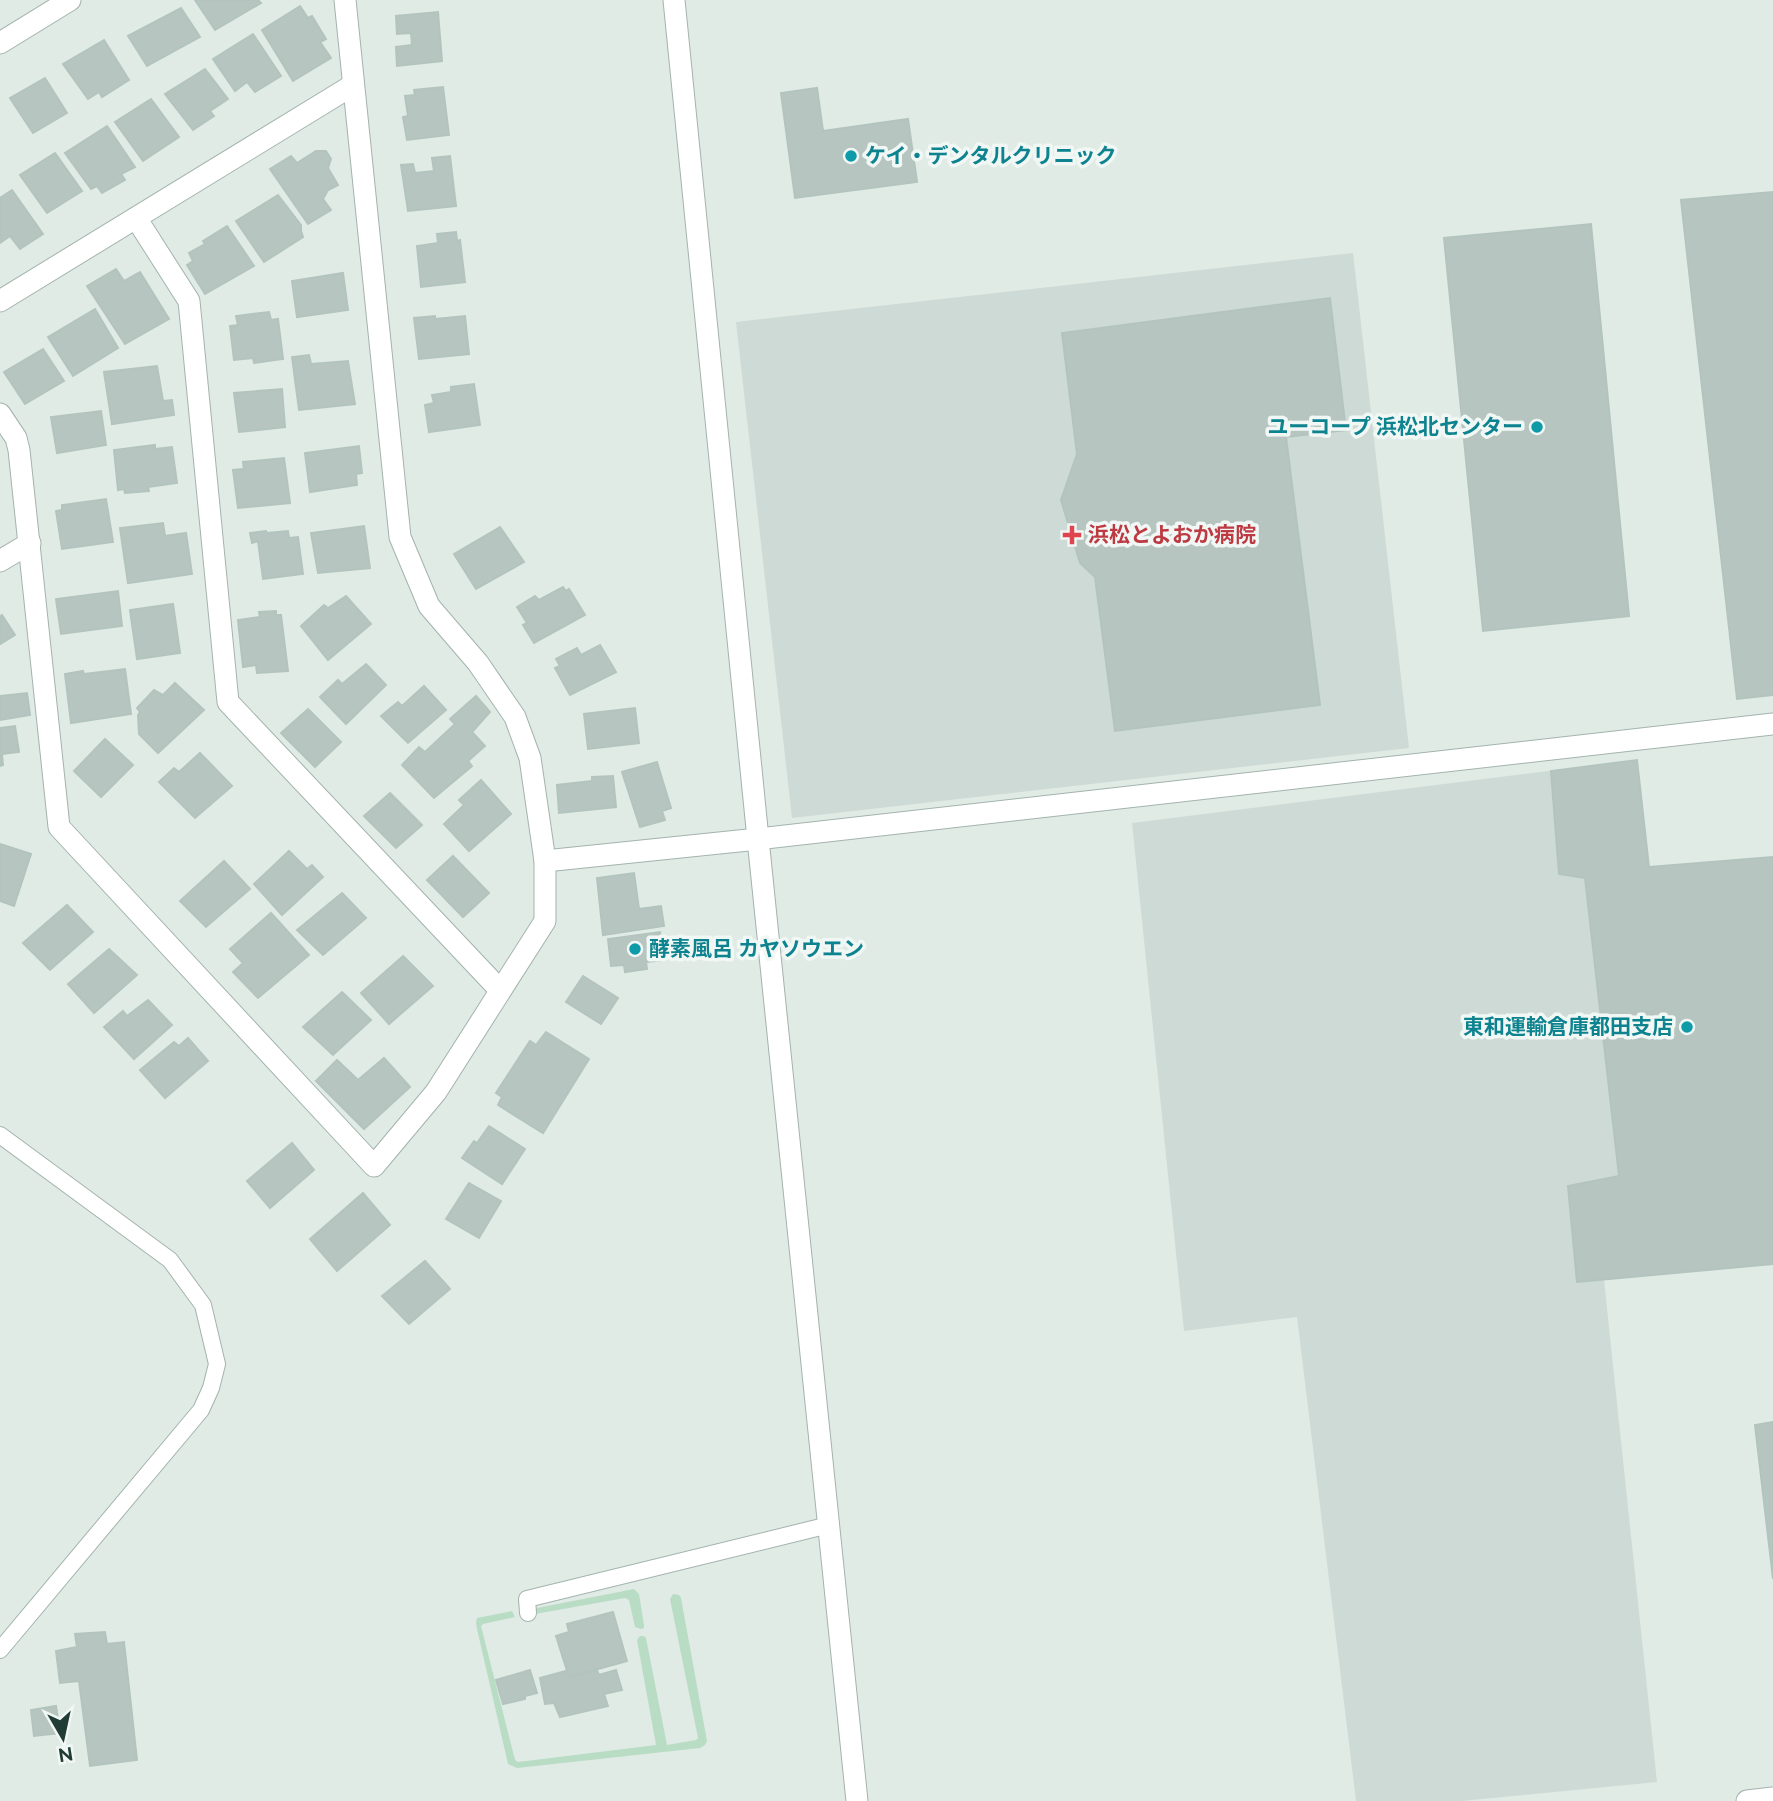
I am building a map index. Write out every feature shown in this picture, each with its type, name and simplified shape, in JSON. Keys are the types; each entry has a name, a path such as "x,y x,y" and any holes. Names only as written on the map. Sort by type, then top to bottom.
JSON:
{"street":[{"path":"0,43 70,0"},
{"path":"0,414 18,444 58,827 374,1166 436,1092 545,921 545,861 530,758 515,717 478,663 429,606 400,537 345,0"},
{"path":"674,0 857,1801"},
{"path":"0,301 353,85"},
{"path":"136,218 189,301 228,702 500,990"},
{"path":"0,561 30,543"},
{"path":"545,861 1773,724"},
{"path":"1748,1801 1773,1798"}],"lane":[{"path":"0,1135 170,1260 203,1305 217,1364 211,1388 201,1410 0,1650"},
{"path":"527,1613 527,1599 829,1525"}],"shaded area":[{"name":"浜松とよおか病院","path":"1353,253 1409,748 792,818 736,322"},
{"path":"1637,760 1649,867 1773,857 1773,1264 1604,1280 1657,1782 1462,1801 1356,1801 1297,1317 1184,1331 1132,823"}],"green space":[{"path":"634,1589 639,1594 644,1625 641,1629 635,1627 629,1600 625,1598 535,1614 534,1609 537,1608"},
{"path":"673,1594 681,1598 707,1741 705,1745 700,1748 517,1768 508,1764 477,1629 477,1618 512,1611 515,1617 481,1626 515,1760 518,1762 656,1745 637,1640 640,1636 646,1638 667,1745 698,1738 670,1599"}],"building":[{"path":"195,0 258,0 261,3 215,30"},
{"path":"300,6 308,18 312,16 326,39 320,42 331,58 293,81 262,30"},
{"path":"181,8 200,37 147,66 128,36"},
{"path":"438,12 442,61 397,66 396,47 412,45 411,33 397,34 396,16"},
{"path":"253,34 281,76 255,92 247,82 235,91 213,59"},
{"path":"104,40 129,80 102,97 99,92 88,99 63,64"},
{"path":"205,69 228,99 210,111 214,116 193,130 165,94"},
{"path":"45,78 67,113 33,133 10,98"},
{"path":"443,87 449,135 407,140 403,117 408,116 405,96 415,95 414,90"},
{"name":"ケイ・デンタルクリニック","path":"817,88 823,131 908,119 917,182 795,198 781,93"},
{"path":"151,99 179,137 143,161 115,122"},
{"path":"107,126 135,167 121,174 125,180 102,193 97,186 91,189 65,153"},
{"path":"316,151 326,151 331,159 328,168 338,185 328,190 323,199 331,210 308,224 270,169 291,156 297,163"},
{"path":"55,153 82,191 47,213 20,175"},
{"path":"450,156 456,206 408,211 401,165 413,164 415,173 434,171 432,158"},
{"path":"12,190 43,234 20,249 10,236 0,243 0,198"},
{"path":"1773,192 1773,695 1737,699 1681,200"},
{"path":"278,195 301,225 303,237 264,262 236,221"},
{"name":"ユーコープ 浜松北センター","path":"1591,224 1629,616 1483,631 1444,238"},
{"path":"227,226 254,266 205,294 187,265 193,261 189,253"},
{"path":"456,232 457,241 460,240 465,282 421,287 417,246 438,243 437,234"},
{"path":"116,269 124,281 140,272 169,319 125,344 87,286"},
{"path":"343,273 348,310 297,317 292,281"},
{"path":"1330,298 1346,430 1286,437 1320,705 1115,731 1095,577 1080,563 1061,500 1077,454 1062,333"},
{"path":"95,309 118,348 73,376 48,337"},
{"path":"269,312 271,320 278,319 283,359 254,363 253,358 234,360 230,326 238,325 236,316"},
{"path":"435,316 435,319 465,316 469,354 419,359 414,318"},
{"path":"43,349 64,381 25,404 4,372"},
{"path":"309,355 311,364 348,361 355,404 299,410 292,357"},
{"path":"157,366 163,401 172,400 174,415 112,424 104,372"},
{"path":"474,384 480,425 429,432 425,405 434,403 432,395 451,392 451,387"},
{"path":"282,389 285,427 239,432 234,393"},
{"path":"101,411 106,445 57,453 51,417"},
{"path":"155,445 155,449 172,447 177,483 148,487 149,491 125,493 124,489 118,490 114,450"},
{"path":"359,446 362,473 356,474 357,485 310,492 305,453"},
{"path":"284,458 290,503 238,508 233,470 244,469 243,462"},
{"path":"106,499 113,542 62,549 56,511 62,510 62,505"},
{"path":"163,523 165,536 186,533 192,574 128,583 120,528"},
{"path":"364,526 370,568 318,573 311,533"},
{"path":"500,527 524,562 476,589 454,554"},
{"path":"288,531 289,538 298,537 303,574 263,579 258,541 252,543 250,533"},
{"path":"563,587 566,591 569,589 585,615 534,643 523,625 527,623 517,607 535,596 539,600"},
{"path":"118,591 122,626 61,634 56,599"},
{"path":"346,596 371,624 328,660 301,626 324,605 328,608"},
{"path":"173,604 180,653 137,659 130,610"},
{"path":"276,611 276,615 281,615 288,671 257,673 256,665 243,667 238,620 260,617 259,612"},
{"path":"2,615 15,635 0,644 0,617"},
{"path":"600,645 616,672 570,695 555,668 560,666 556,659 577,648 581,655"},
{"path":"366,664 386,685 346,724 320,697 338,680 342,684"},
{"path":"125,669 131,714 71,723 65,674"},
{"path":"175,683 204,710 158,753 139,734 140,712 137,708 154,690 163,695"},
{"path":"424,686 446,710 408,743 381,716 398,702 402,706"},
{"path":"27,693 30,715 0,720 0,696"},
{"path":"476,696 490,712 472,732 485,746 468,761 472,766 434,798 402,765 419,747 425,752 455,724 450,719"},
{"path":"635,708 639,743 588,749 584,714"},
{"path":"308,709 341,742 315,767 281,733"},
{"path":"15,726 19,752 2,754 3,765 0,766 0,728"},
{"path":"105,739 133,765 101,797 74,771"},
{"path":"200,753 232,786 195,818 159,782 174,768 179,772"},
{"name":"東和運輸倉庫都田支店","path":"1637,760 1649,867 1773,857 1773,1264 1577,1282 1568,1186 1619,1176 1585,878 1559,874 1551,771"},
{"path":"657,762 671,808 662,811 665,820 640,827 622,772"},
{"path":"613,776 616,807 559,813 557,785 592,781 592,777"},
{"path":"481,780 511,814 469,851 444,824 464,805 459,800"},
{"path":"390,793 422,825 396,848 364,816"},
{"path":"0,844 31,854 14,906 0,901"},
{"path":"289,851 307,869 312,865 323,877 282,915 254,884"},
{"path":"453,856 489,893 463,917 427,880"},
{"path":"224,861 250,889 206,927 180,901"},
{"path":"634,873 639,909 661,906 664,926 603,935 597,878"},
{"path":"342,893 366,918 323,955 297,930"},
{"path":"67,905 93,932 50,970 23,943"},
{"path":"271,913 309,955 258,998 233,972 243,963 230,949"},
{"name":"酵素風呂 カヤソウエン","path":"660,932 664,960 646,962 647,969 625,972 624,965 611,966 608,939"},
{"path":"109,949 137,975 94,1013 68,984"},
{"path":"403,956 433,986 389,1024 361,993"},
{"path":"583,976 618,998 601,1024 566,1002"},
{"path":"342,992 371,1020 333,1055 303,1027"},
{"path":"148,1000 172,1025 134,1059 104,1027 123,1011 127,1016"},
{"path":"546,1032 589,1059 543,1133 498,1105 502,1097 496,1093 530,1041 536,1045"},
{"path":"188,1038 208,1061 165,1098 140,1070 174,1042 179,1046"},
{"path":"384,1058 410,1087 364,1129 316,1081 337,1060 358,1080"},
{"path":"489,1126 525,1149 502,1184 462,1158"},
{"path":"292,1143 314,1170 270,1208 247,1181"},
{"path":"469,1183 501,1201 479,1238 446,1219"},
{"path":"363,1193 390,1225 337,1271 310,1239"},
{"path":"425,1261 450,1289 409,1324 382,1296"},
{"path":"1773,1422 1773,1579 1755,1425"},
{"path":"613,1612 627,1661 569,1677 556,1636 569,1632 567,1624"},
{"path":"105,1632 107,1644 124,1642 137,1760 90,1766 79,1681 60,1683 56,1651 77,1647 75,1634"},
{"path":"530,1670 537,1693 503,1704 496,1680"},
{"path":"597,1670 599,1675 616,1670 622,1690 604,1694 608,1706 560,1717 554,1703 545,1704 540,1678 566,1671 569,1677"},
{"path":"56,1706 60,1733 34,1736 31,1710"}],"place":[{"name":"ケイ・デンタルクリニック","path":"851,156"},
{"name":"ユーコープ 浜松北センター","path":"1537,427"},
{"name":"浜松とよおか病院","path":"1072,535"},
{"name":"酵素風呂 カヤソウエン","path":"635,949"},
{"name":"東和運輸倉庫都田支店","path":"1687,1027"}]}
